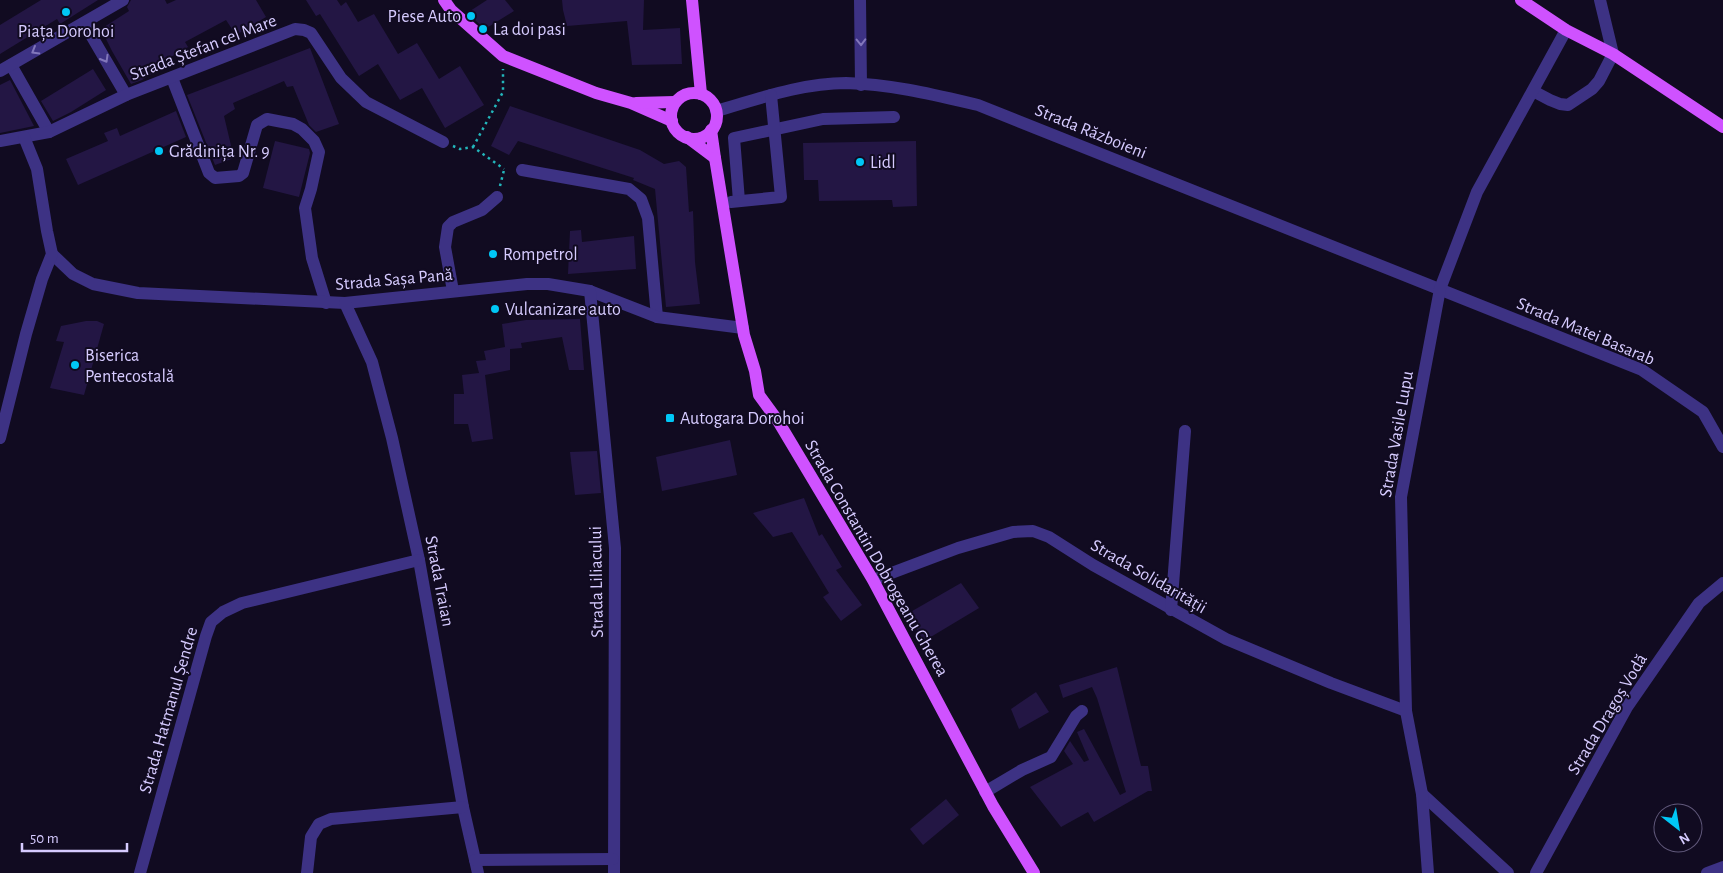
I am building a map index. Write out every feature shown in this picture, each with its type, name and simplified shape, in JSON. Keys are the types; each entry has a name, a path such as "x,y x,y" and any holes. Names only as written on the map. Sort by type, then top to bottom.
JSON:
{"main road":[{"path":"444,0 451,10 503,56 672,121"},
{"path":"692,0 701,94"},
{"path":"1521,0 1566,30 1613,54 1723,127"},
{"path":"687,137 700,138 715,125 716,111 712,102 701,94 684,95 675,102 672,108 672,121 680,134 715,158"},
{"path":"631,104 675,102"},
{"name":"Strada Constantin Dobrogeanu Gherea","path":"711,130 744,335 755,371 759,395 778,421 873,580 986,792 1034,873"}],"street":[{"path":"49,132 6,68 123,0"},
{"path":"860,0 861,85"},
{"path":"1533,91 1560,104 1568,105 1592,89 1599,81 1613,54 1600,0"},
{"path":"84,23 126,96"},
{"name":"Strada Ștefan cel Mare","path":"0,142 49,132 126,96 295,29 311,33 341,78 366,102 443,142"},
{"name":"Strada Vasile Lupu","path":"1428,873 1422,794 1406,712 1401,497 1440,289 1477,192 1566,30"},
{"path":"172,78 209,173 215,178 239,176 244,173 257,125 267,119 294,124 314,141 319,152 305,208 312,258 326,302"},
{"name":"Strada Războieni","path":"716,111 771,95 817,85 847,83 902,88 978,105 1440,289"},
{"path":"723,204 739,200 781,197 771,95"},
{"path":"739,200 734,138 823,120 894,117"},
{"path":"0,438 26,334 42,279 52,254 37,169 24,137"},
{"path":"522,170 629,188 641,199 648,218 658,317"},
{"path":"454,291 445,247 448,227 453,222 482,210 497,197"},
{"name":"Strada Sașa Pană","path":"52,254 73,274 93,284 131,292 345,303 527,284 548,284 590,291 658,317 743,328"},
{"name":"Strada Matei Basarab","path":"1440,289 1642,370 1703,412 1723,447"},
{"name":"Strada Liliacului","path":"590,291 615,548 614,873"},
{"name":"Strada Traian","path":"345,303 372,362 392,438 419,560 463,807 478,873"},
{"path":"1171,610 1185,431"},
{"name":"Strada Solidarității","path":"873,580 958,548 1013,532 1033,531 1049,537 1092,565 1226,639 1406,712"},
{"name":"Strada Hatmanul Șendre","path":"140,873 197,663 211,622 223,612 242,603 419,560"},
{"name":"Strada Dragoș Vodă","path":"1536,873 1627,707 1699,603 1723,583"},
{"path":"986,792 1022,770 1051,757 1076,716 1082,711"},
{"path":"1422,794 1508,873"},
{"path":"307,873 310,837 319,824 331,819 463,807"},
{"path":"475,860 614,859"},
{"path":"1707,873 1723,867"}],"path":[{"path":"474,148 503,92 503,56"},
{"path":"443,142 460,150 474,148 504,170 522,170"},
{"path":"497,197 504,170"}],"building":[{"path":"41,0 98,0 60,24 57,19 0,54 0,25"},
{"path":"131,0 165,0 167,4 176,0 256,0 266,17 236,35 226,20 185,42 188,47 157,65 159,69 142,80 131,84 101,29 129,11 127,7"},
{"path":"306,0 337,0 341,6 346,2 358,22 374,14 398,54 417,43 439,79 460,66 484,105 445,128 422,88 400,100 378,64 359,76 320,14 316,16"},
{"path":"487,0 505,0 514,11 485,29 467,13"},
{"path":"562,0 644,0 643,30 680,28 682,64 632,65 627,21 567,26"},
{"path":"310,48 339,124 316,132 309,125 293,86 287,87 284,81 233,103 235,109 224,116 234,158 215,165 187,95"},
{"path":"93,69 106,90 53,121 41,101"},
{"path":"10,80 34,126 0,133 0,85"},
{"path":"510,106 640,150 664,164 679,161 686,167 689,212 693,211 695,262 700,304 666,307 655,189 633,180 634,178 518,141 509,155 491,146"},
{"path":"176,111 186,137 78,185 66,159 108,141 104,133 117,128 120,136"},
{"path":"275,141 309,149 310,153 299,197 263,188"},
{"name":"Lidl","path":"916,141 917,206 893,207 892,200 819,201 818,180 804,180 803,143"},
{"path":"581,230 582,242 634,236 636,269 568,274 570,231"},
{"path":"580,319 584,370 569,370 562,337 521,343 522,348 510,349 510,370 485,375 493,439 472,442 468,424 454,424 454,394 464,394 462,375 479,373 476,361 486,360 484,351 505,347 502,324 526,320"},
{"name":"Biserica Pentecostală","path":"86,321 97,321 104,324 84,395 50,388 64,342 56,341 61,326"},
{"path":"730,440 737,475 662,491 656,457"},
{"path":"597,451 601,493 575,495 570,452"},
{"path":"804,498 819,536 822,534 842,567 836,570 862,605 841,621 823,597 829,593 792,532 773,537 753,513"},
{"path":"961,583 979,608 924,641 907,614"},
{"path":"1117,667 1141,766 1148,766 1152,791 1148,791 1094,822 1088,812 1061,827 1030,787 1073,764 1064,751 1070,741 1084,762 1089,760 1077,732 1084,729 1120,795 1126,792 1092,687 1063,698 1059,685"},
{"path":"1036,692 1049,712 1019,729 1011,709"},
{"path":"946,799 959,815 923,845 910,829"}],"place":[{"name":"Piața Dorohoi","path":"66,12"},
{"name":"Piese Auto","path":"471,16"},
{"name":"La doi pasi","path":"483,29"},
{"name":"Grădinița Nr. 9","path":"159,151"},
{"name":"Lidl","path":"860,162"},
{"name":"Rompetrol","path":"493,254"},
{"name":"Vulcanizare auto","path":"495,309"},
{"name":"Biserica Pentecostală","path":"75,365"},
{"name":"Autogara Dorohoi","path":"670,418"}]}
